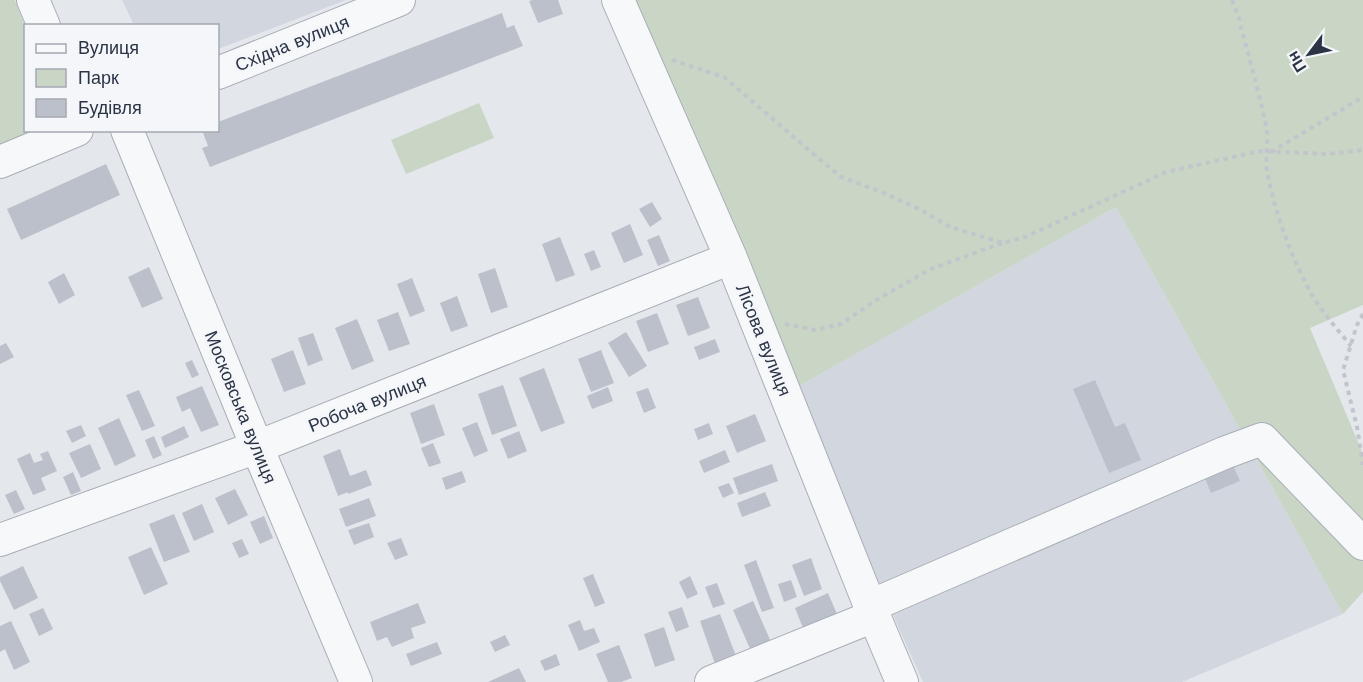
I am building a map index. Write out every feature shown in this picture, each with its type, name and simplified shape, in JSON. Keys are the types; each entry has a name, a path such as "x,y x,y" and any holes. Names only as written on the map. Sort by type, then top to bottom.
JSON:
{"street":[{"path":"33,0 43,24"},
{"name":"Східна вулиця","path":"219,74 399,0"},
{"name":"Лісова вулиця","path":"618,0 731,258 902,682"},
{"path":"0,162 72,132"},
{"name":"Московська вулиця","path":"128,132 356,682"},
{"name":"Робоча вулиця","path":"0,540 257,447 731,258"},
{"path":"711,682 1224,453 1262,439 1363,544"}],"path":[{"path":"1232,0 1238,15 1267,128 1267,169 1277,212 1295,260 1313,296 1351,346"},
{"path":"637,44 679,63 724,77 841,177 920,209 950,227 1003,243"},
{"path":"1268,152 1363,97"},
{"path":"755,318 815,330 841,324 876,300 932,269 1025,237 1166,172 1260,151 1326,154 1363,150"},
{"path":"1363,314 1357,325 1343,370 1357,427 1363,465"}],"shaded area":[{"path":"122,0 346,0 219,49 219,24 134,24"},
{"path":"1116,207 1343,614 1182,682 923,682 792,390"}],"green space":[{"path":"0,0 15,0 24,24 24,132 32,132 0,147"},
{"path":"627,0 1363,0 1363,305 1310,328 1363,454 1363,592 1343,614 1116,207 792,390"},
{"path":"479,103 494,138 406,174 391,140"}],"building":[{"path":"558,0 563,14 538,23 529,1"},
{"path":"502,13 507,28 514,25 523,46 210,167 202,148 208,146 203,132 219,132 219,122"},
{"path":"106,164 120,195 21,240 7,209"},
{"path":"652,202 662,219 650,227 639,209"},
{"path":"630,224 643,255 624,263 611,233"},
{"path":"659,235 670,261 658,266 647,240"},
{"path":"560,237 575,275 556,282 542,244"},
{"path":"594,250 601,267 591,271 584,254"},
{"path":"149,267 163,299 142,308 128,277"},
{"path":"495,268 508,307 491,313 478,274"},
{"path":"64,273 75,295 59,304 48,282"},
{"path":"412,278 425,311 410,317 397,284"},
{"path":"457,296 468,326 451,332 440,303"},
{"path":"698,297 710,328 688,336 676,305"},
{"path":"398,312 410,344 389,351 377,320"},
{"path":"657,313 669,344 648,352 636,321"},
{"path":"357,319 374,361 352,370 335,328"},
{"path":"626,332 647,366 629,377 608,343"},
{"path":"313,333 323,360 308,366 298,338"},
{"path":"715,339 720,352 699,360 694,347"},
{"path":"6,343 14,357 0,364 0,346"},
{"path":"293,350 306,384 284,392 271,359"},
{"path":"601,350 614,383 591,392 578,359"},
{"path":"192,360 199,375 192,378 185,363"},
{"path":"544,368 565,423 541,432 519,378"},
{"path":"1095,380 1115,427 1125,423 1141,460 1109,473 1073,389"},
{"path":"503,385 517,426 492,435 478,394"},
{"path":"202,386 219,425 201,432 190,408 182,412 176,397"},
{"path":"608,387 613,401 592,409 587,396"},
{"path":"648,388 656,408 644,413 636,392"},
{"path":"139,390 155,426 142,431 126,395"},
{"path":"434,404 445,435 421,444 410,413"},
{"path":"755,414 766,441 737,453 726,426"},
{"path":"119,418 136,456 115,466 98,428"},
{"path":"477,422 488,451 474,457 462,428"},
{"path":"709,423 713,434 698,440 694,429"},
{"path":"81,425 86,436 72,443 66,431"},
{"path":"184,426 189,437 165,448 161,437"},
{"path":"519,431 527,451 508,459 500,439"},
{"path":"154,436 162,455 153,459 145,440"},
{"path":"433,443 441,463 429,467 421,448"},
{"path":"90,444 101,469 81,478 69,453"},
{"path":"340,449 350,476 366,470 372,485 338,496 323,456"},
{"path":"725,450 730,462 704,473 699,461"},
{"path":"48,451 57,471 41,478 46,490 33,495 17,459 30,453 34,463 43,460 40,454"},
{"path":"1232,463 1240,481 1211,493 1204,476"},
{"path":"772,464 778,481 739,495 733,478"},
{"path":"462,471 466,482 446,490 442,478"},
{"path":"73,472 81,491 71,495 63,477"},
{"path":"729,483 734,493 723,498 718,487"},
{"path":"235,489 248,515 228,525 215,498"},
{"path":"16,490 25,509 14,514 5,495"},
{"path":"765,492 771,506 742,517 737,503"},
{"path":"369,498 376,516 346,527 339,509"},
{"path":"202,504 214,532 194,541 182,513"},
{"path":"174,514 190,552 164,562 149,524"},
{"path":"264,516 273,538 260,544 250,522"},
{"path":"369,523 374,537 354,545 348,530"},
{"path":"401,538 408,555 395,560 387,543"},
{"path":"242,539 249,554 239,558 232,543"},
{"path":"151,547 168,584 144,595 128,557"},
{"path":"811,558 822,589 804,596 792,565"},
{"path":"756,560 774,608 762,612 744,565"},
{"path":"23,566 38,598 14,610 0,577"},
{"path":"593,574 605,603 595,607 583,578"},
{"path":"690,576 698,594 687,599 679,582"},
{"path":"791,580 797,597 784,602 778,584"},
{"path":"717,583 725,604 713,608 705,587"},
{"path":"828,593 837,614 803,628 795,608"},
{"path":"753,601 771,642 751,651 733,610"},
{"path":"418,603 426,623 411,628 414,638 392,647 387,637 377,641 370,622"},
{"path":"682,607 689,627 676,632 668,612"},
{"path":"43,608 53,629 39,636 29,614"},
{"path":"720,614 736,656 715,664 700,621"},
{"path":"580,620 584,631 594,628 600,642 579,651 568,625"},
{"path":"11,621 30,662 14,670 5,649 0,652 0,626"},
{"path":"664,627 675,660 655,667 644,634"},
{"path":"505,635 510,645 495,652 490,642"},
{"path":"437,642 442,654 411,666 406,654"},
{"path":"619,645 632,678 621,682 608,682 596,654"},
{"path":"556,654 560,665 545,671 540,661"},
{"path":"519,668 526,682 488,682"}]}
